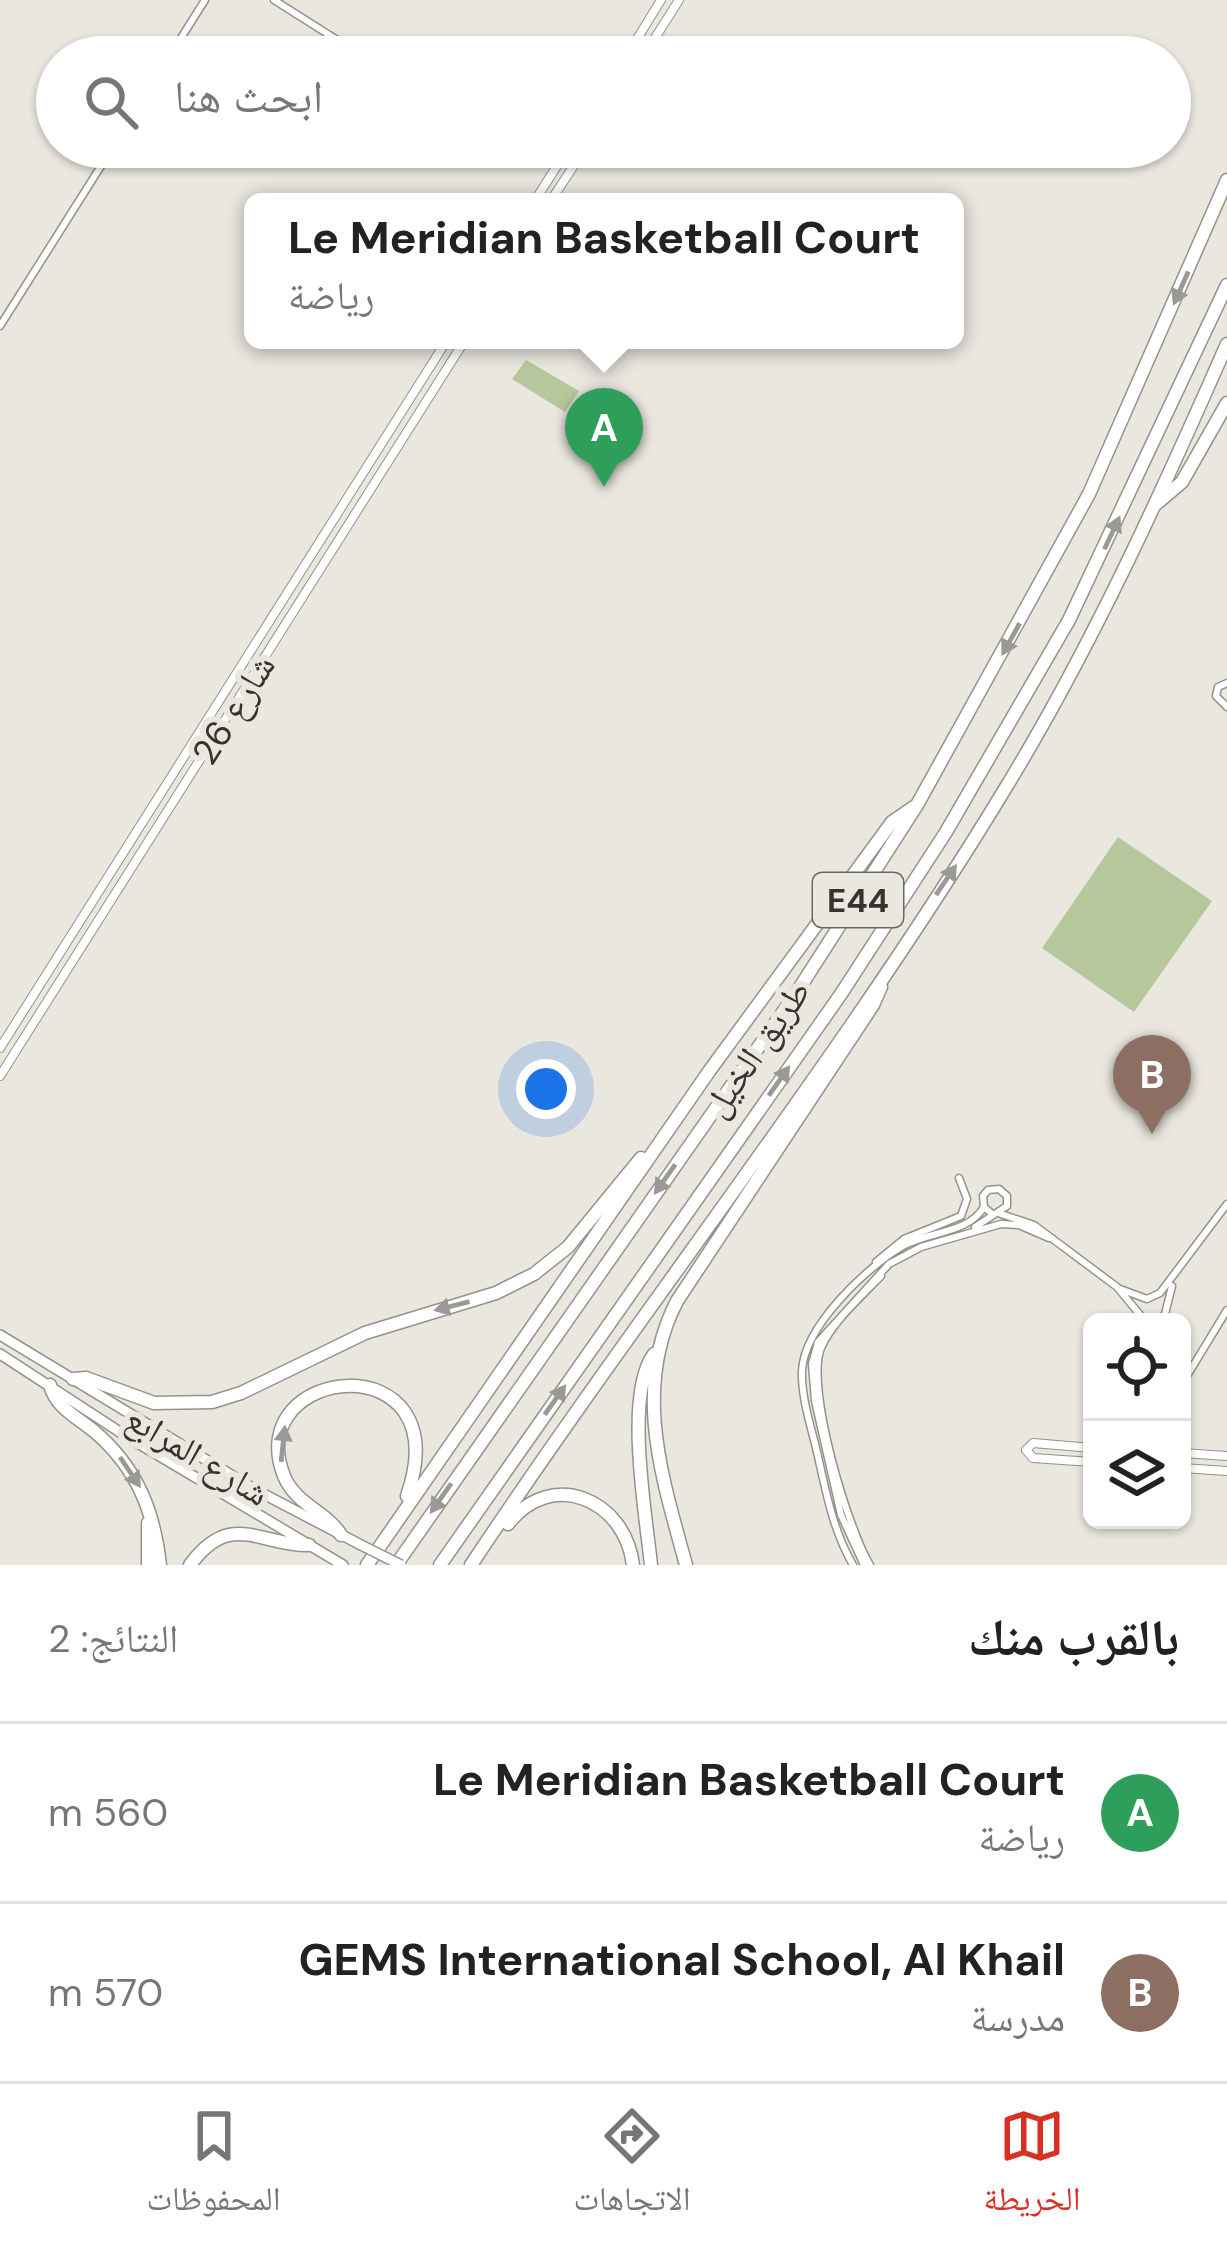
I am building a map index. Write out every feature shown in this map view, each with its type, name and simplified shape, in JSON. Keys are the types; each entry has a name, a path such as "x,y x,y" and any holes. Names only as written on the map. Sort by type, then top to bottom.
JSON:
{"highway":[{"name":"طريق الخيل","path":"398,1565 795,995 917,805 1089,494 1227,180"},
{"name":"طريق الخيل","path":"440,1565 841,994 956,814 1069,620 1227,285"},
{"path":"471,1565 881,978 1030,747 1154,506 1227,344"},
{"path":"1154,506 1179,488 1227,403"},
{"path":"367,1565 668,1132 888,827 917,805"},
{"path":"686,1565 655,1443 652,1405 658,1350 677,1301 873,1005 881,978"},
{"path":"73,1379 86,1378 154,1403 212,1402 241,1393 364,1333 496,1294 534,1274 568,1247 651,1144 668,1132"},
{"path":"651,1565 640,1401 646,1366 658,1350"},
{"path":"50,1385 61,1406 118,1454 148,1504 160,1565"},
{"path":"341,1535 293,1493 280,1461 280,1438 290,1414 312,1393 326,1387 372,1387 406,1414 418,1452 403,1510"},
{"path":"485,1544 532,1503 552,1496 573,1497 602,1508 617,1522 628,1539 633,1565"},
{"path":"148,1504 148,1565"},
{"path":"190,1565 214,1541 241,1533 309,1545"}],"main road":[{"name":"شارع المرابع","path":"0,1335 256,1490 398,1565"},
{"name":"شارع المرابع","path":"0,1354 126,1436 343,1565"}],"street":[{"path":"182,36 205,0"},
{"path":"274,0 331,36"},
{"path":"638,36 661,0"},
{"path":"656,36 679,0"},
{"path":"0,326 99,168"},
{"name":"شارع 26","path":"0,1048 441,349"},
{"name":"شارع 26","path":"0,1076 459,349"},
{"path":"300,572 312,584"},
{"path":"1227,682 1216,693 1218,702 1227,707"},
{"path":"853,1565 832,1514 802,1371 814,1332 895,1244 961,1216 967,1198 959,1178"},
{"path":"876,1266 914,1240 966,1224 984,1207 986,1193 999,1189 1007,1196 1008,1203 961,1234"},
{"path":"1117,1287 1151,1299 1175,1277 1227,1204"},
{"path":"984,1207 1028,1221 1117,1287 1139,1313"},
{"path":"867,1565 844,1506 820,1401 818,1362 826,1338 895,1262 921,1247 1010,1223 1049,1238"},
{"path":"1165,1313 1175,1277"},
{"path":"1191,1369 1227,1310"},
{"path":"1083,1447 1033,1444 1026,1450 1033,1458 1083,1461"},
{"path":"1191,1453 1227,1456"},
{"path":"1191,1469 1227,1471"}],"green space":[{"path":"526,360 579,391 565,412 512,379"},
{"path":"1118,837 1212,901 1134,1012 1042,948"}],"place":[{"name":"Le Meridian Basketball Court","path":"604,487"},
{"name":"GEMS International School, Al Khail","path":"1152,1134"}]}
